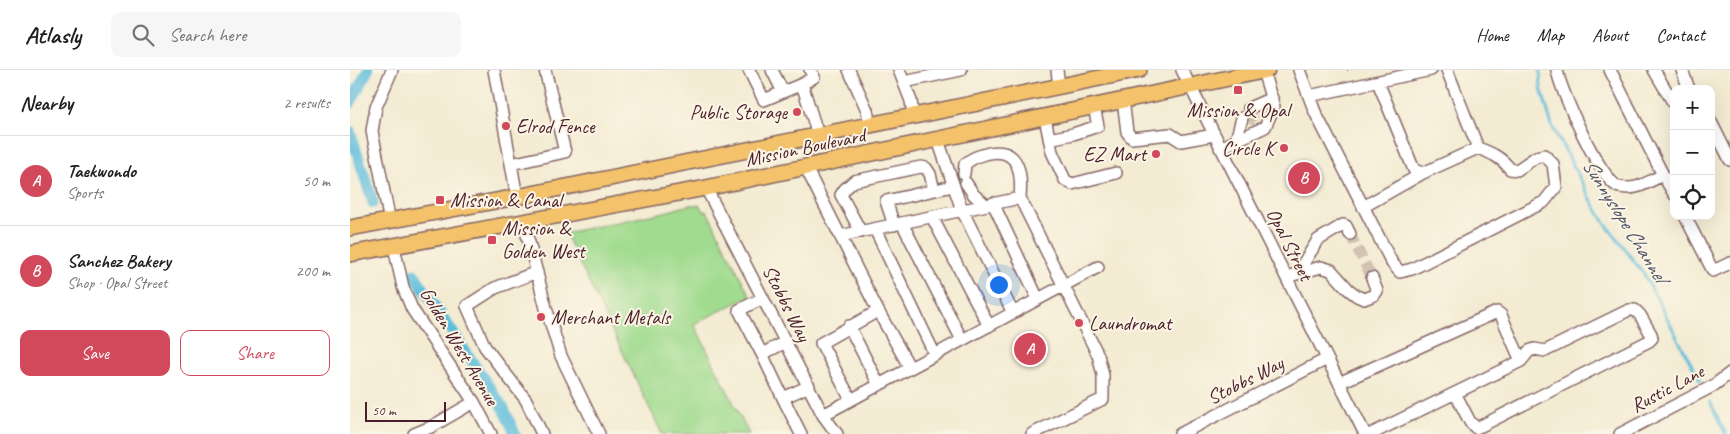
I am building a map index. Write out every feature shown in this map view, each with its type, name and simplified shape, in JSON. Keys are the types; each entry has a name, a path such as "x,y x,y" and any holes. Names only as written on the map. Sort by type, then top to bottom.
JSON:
{"main road":[{"name":"Mission Boulevard","path":"350,228 517,197 1139,70"},
{"name":"Mission Boulevard","path":"350,254 524,223 806,168 1265,70"},
{"path":"390,222 394,247"}],"street":[{"path":"390,222 372,131 376,107 392,70"},
{"path":"494,70 517,197"},
{"path":"511,164 565,152 545,70"},
{"path":"749,70 764,100 814,77 810,70"},
{"path":"772,70 783,92"},
{"path":"849,70 867,110 870,125"},
{"path":"899,70 911,101 913,116"},
{"path":"904,82 961,70"},
{"path":"1057,70 1059,86"},
{"name":"Opal Street","path":"1182,70 1365,434"},
{"path":"1220,148 1264,127 1274,107 1265,70"},
{"path":"1299,70 1315,112 1363,207 1392,263 1400,272 1412,269 1544,202 1556,187 1553,164 1544,155 1536,157 1517,170 1510,169 1498,156 1478,148 1423,173 1363,207"},
{"path":"1309,96 1431,70"},
{"path":"1447,70 1478,148"},
{"path":"1557,70 1565,95 1588,144 1598,164 1608,178 1617,186 1635,188 1662,175"},
{"path":"1610,70 1670,188"},
{"path":"1654,70 1670,97"},
{"path":"1682,70 1688,85"},
{"path":"1378,82 1414,170 1423,173"},
{"path":"802,84 818,135"},
{"path":"1252,110 1272,98"},
{"path":"1123,100 1127,132 1132,138 1170,134 1181,141 1214,135"},
{"path":"1049,138 1073,134 1098,126 1094,107"},
{"path":"1045,118 1052,152 1065,180 1072,184 1116,173"},
{"path":"1236,140 1245,120"},
{"path":"1715,130 1730,160"},
{"path":"938,140 962,210 1013,313"},
{"path":"1032,434 1103,399 1104,375 1098,355 1020,198 1021,180 1015,160 1008,153 997,152 973,157 965,164 965,178 974,195 989,204 1038,299"},
{"path":"860,232 841,195 854,181 921,167 926,168 930,174 934,190"},
{"path":"806,168 878,311 910,368"},
{"path":"953,186 886,201 962,340"},
{"name":"Stobbs Way","path":"706,188 832,432"},
{"path":"840,236 1020,198"},
{"path":"932,217 989,326"},
{"path":"1687,220 1713,271 1730,263"},
{"path":"524,223 561,356 599,434"},
{"path":"1298,272 1318,240 1343,225 1346,226 1350,234"},
{"path":"875,229 935,354"},
{"name":"Golden West Avenue","path":"394,247 399,272 412,309 474,402 491,434"},
{"path":"823,415 1098,267"},
{"path":"1286,277 1298,272 1321,267 1331,270 1348,289 1364,299 1374,295 1377,291 1372,278"},
{"path":"537,272 495,288 467,306 485,347 526,400 542,434"},
{"path":"763,298 739,310 801,434"},
{"path":"1371,434 1455,393 1521,361 1528,351 1535,349 1545,351 1629,310 1634,310 1640,315 1651,334 1652,338 1649,342 1476,428 1470,422 1455,393"},
{"path":"851,400 821,343 878,311"},
{"path":"1339,383 1496,312 1501,315 1521,361"},
{"path":"849,326 879,385"},
{"path":"762,354 786,342"},
{"name":"Stobbs Way","path":"1180,434 1327,359"},
{"name":"Rustic Lane","path":"1620,434 1713,386 1730,373"},
{"path":"783,398 809,386"},
{"path":"414,434 431,427 474,402"}],"green space":[{"path":"689,205 699,205 704,212 707,211 750,296 694,324 749,434 662,434 565,233 665,212"}],"waterway":[{"path":"350,104 368,70"},
{"name":"Sunnyslope Channel","path":"1540,70 1541,88 1552,126 1605,223 1644,274 1700,381"},
{"path":"350,131 373,203"},
{"path":"414,274 504,409 515,434"},
{"name":"Sunnyslope Channel","path":"1710,402 1726,434"}],"tunnel":[{"path":"1248,122 1255,112"},
{"path":"1350,234 1372,278"}],"place":[{"name":"Mission & Opal","path":"1238,90"},
{"name":"Public Storage","path":"797,112"},
{"name":"Elrod Fence","path":"506,126"},
{"name":"Circle K","path":"1284,148"},
{"name":"EZ Mart","path":"1156,154"},
{"name":"Sanchez Bakery","path":"1304,178"},
{"name":"Mission & Canal","path":"440,200"},
{"name":"Mission & Golden West","path":"492,240"},
{"name":"Merchant Metals","path":"541,317"},
{"name":"Laundromat","path":"1079,323"},
{"name":"Taekwondo","path":"1030,349"}]}
